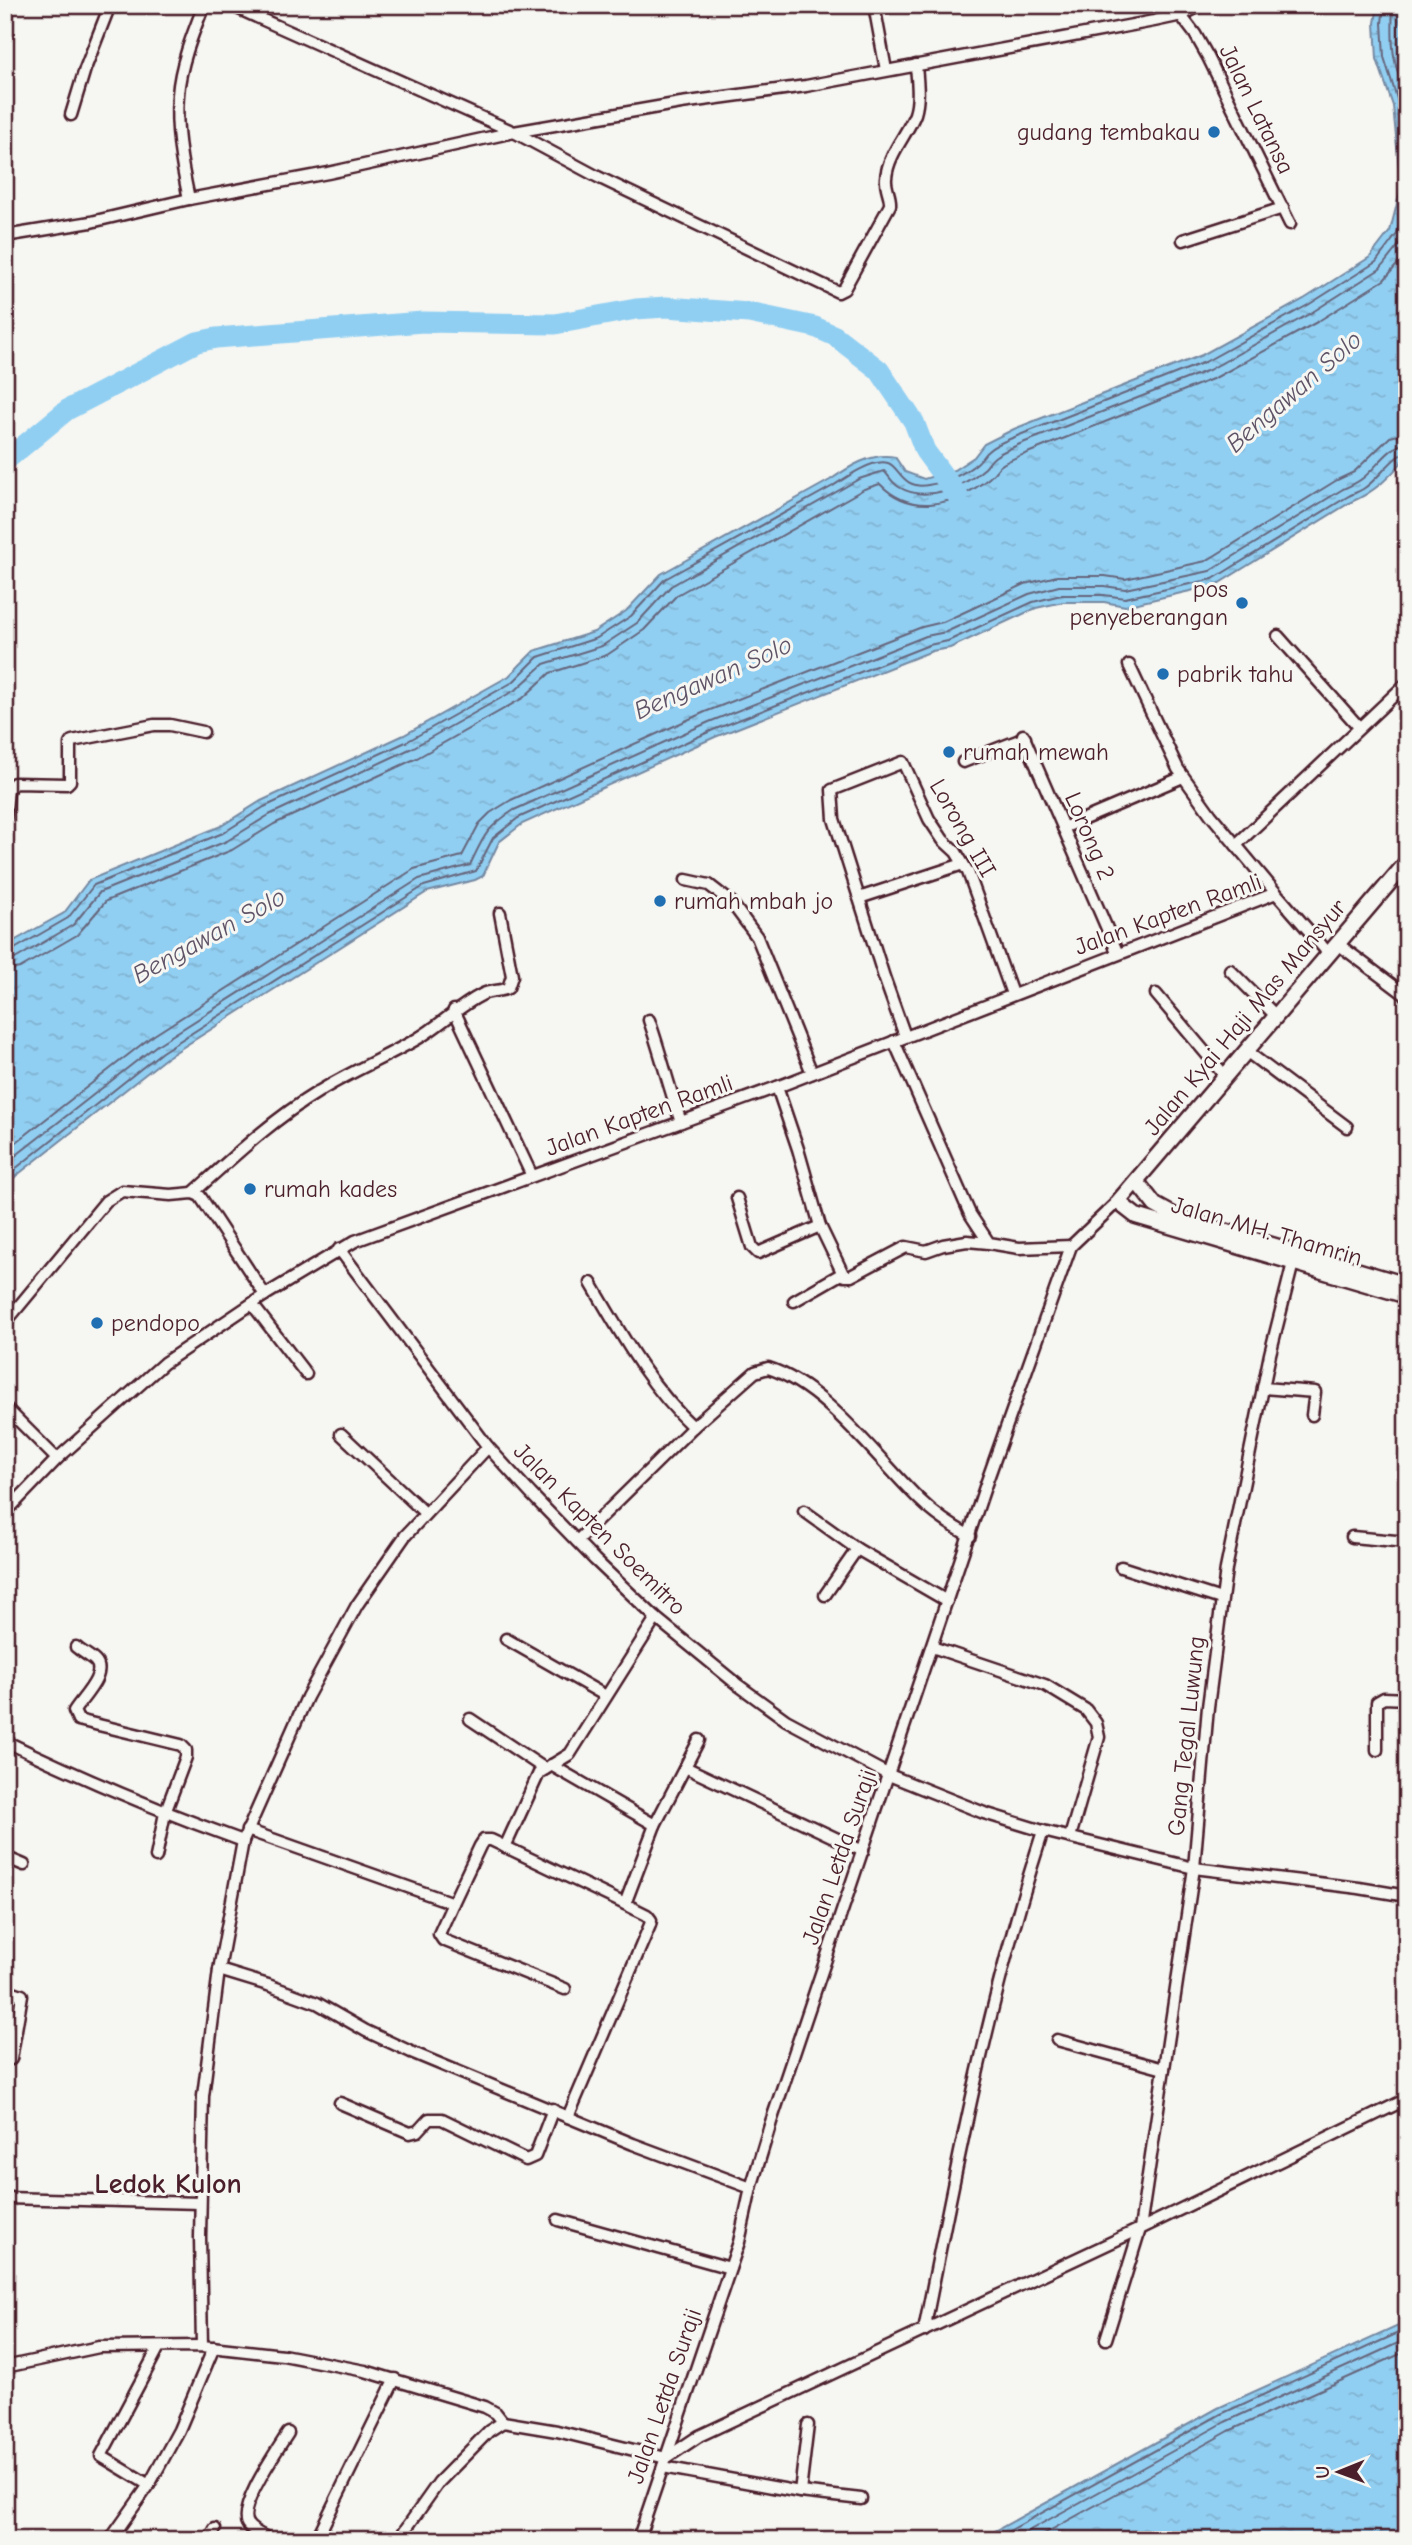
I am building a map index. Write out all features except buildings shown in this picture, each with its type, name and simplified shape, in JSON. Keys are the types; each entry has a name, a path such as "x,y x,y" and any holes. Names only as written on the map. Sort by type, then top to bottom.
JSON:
{"main road":[{"name":"Jalan Kyai Haji Mas Mansyur","path":"1116,1204 1407,862"},
{"name":"Jalan MH. Thamrin","path":"1137,1182 1159,1208 1177,1217 1407,1296"},
{"path":"1147,1219 1151,1200"},
{"name":"Jalan MH. Thamrin","path":"1116,1204 1147,1219 1407,1285"}],"street":[{"path":"71,115 85,69 110,5"},
{"path":"189,199 180,142 177,97 185,61 204,5"},
{"path":"230,5 514,132 598,177 838,292 844,289 890,205 886,178 895,150 918,102 916,65"},
{"path":"874,5 886,70"},
{"name":"Jalan Latansa","path":"1173,5 1208,57 1290,224"},
{"path":"5,236 91,222 189,199 328,173 514,132 681,103 806,86 1063,39 1182,15 1201,5"},
{"path":"1183,240 1283,208"},
{"path":"1278,636 1359,727"},
{"path":"1129,665 1183,777 1276,893"},
{"path":"1236,845 1407,683"},
{"path":"5,820 8,790 14,783 67,784 70,781 72,741 153,725 170,725 202,732"},
{"name":"Lorong 2","path":"963,762 1024,737 1118,954"},
{"name":"Lorong III","path":"859,898 834,820 832,790 903,762 929,819 963,864 980,900 1012,994"},
{"path":"1063,828 1183,777"},
{"path":"905,1036 859,898 963,864"},
{"path":"686,880 709,885 731,902 757,937 811,1073"},
{"name":"Jalan Kapten Ramli","path":"5,1513 57,1459 163,1363 265,1295 355,1241 777,1087 1276,893 1333,949 1407,996"},
{"path":"5,1322 106,1200 114,1194 121,1191 193,1193 278,1118 342,1078 432,1030 454,1010 487,992 508,988 512,976 500,912"},
{"path":"1230,970 1276,1016"},
{"path":"1156,994 1225,1076"},
{"path":"454,1010 532,1176"},
{"path":"649,1020 681,1122"},
{"path":"894,1041 971,1214 989,1243"},
{"path":"1246,1051 1347,1127"},
{"path":"777,1087 820,1226 844,1276 851,1276 906,1247 926,1251 967,1241 1019,1248 1070,1250"},
{"path":"193,1193 206,1204 265,1295"},
{"path":"737,1198 754,1251 758,1253 820,1226"},
{"name":"Jalan Letda Suraji","path":"638,2540 739,2242 751,2188 863,1851 1062,1271 1070,1250 1116,1204"},
{"name":"Jalan Kapten Soemitro","path":"339,1249 488,1447 577,1541 656,1618 786,1720 889,1775 984,1813 1043,1831 1194,1868 1407,1896"},
{"name":"Gang Tegal Luwung","path":"1106,2339 1140,2229 1194,1868 1208,1707 1221,1599 1263,1388 1295,1257"},
{"path":"794,1301 841,1274"},
{"path":"591,1283 629,1348 654,1384 693,1427"},
{"path":"253,1304 306,1374"},
{"path":"577,1541 693,1427 761,1368 775,1370 809,1391 852,1428 921,1502 942,1520 970,1536"},
{"path":"1263,1388 1315,1392 1312,1415"},
{"path":"5,1407 57,1459"},
{"path":"341,1434 425,1513"},
{"path":"202,2346 200,2203 203,2096 219,1970 243,1841 307,1697 334,1645 386,1561 425,1513 488,1447"},
{"path":"804,1511 857,1549 947,1601"},
{"path":"1352,1537 1407,1542"},
{"path":"825,1595 857,1549"},
{"path":"1121,1567 1221,1599"},
{"path":"505,1847 539,1773 570,1754 656,1618"},
{"path":"506,1639 606,1696"},
{"path":"76,1647 96,1661 99,1669 96,1679 74,1711 78,1720 181,1745 186,1750 186,1757 156,1845 156,1857"},
{"path":"932,1647 1045,1685 1086,1710 1096,1723 1099,1737 1070,1837"},
{"path":"1377,1750 1377,1702 1384,1698 1407,1699"},
{"path":"470,1719 548,1767 655,1825"},
{"path":"625,1904 655,1825 699,1740"},
{"path":"5,1741 86,1780 165,1813 243,1841"},
{"path":"685,1767 863,1851"},
{"path":"247,1830 453,1903"},
{"path":"924,2331 964,2128 1016,1915 1043,1831"},
{"path":"565,1989 443,1940 439,1934 484,1840 491,1840 647,1914 651,1920 568,2117"},
{"path":"5,1857 24,1865"},
{"path":"219,1970 317,2003 366,2031 411,2052 751,2188"},
{"path":"5,1989 22,1994 11,2059"},
{"path":"1058,2040 1164,2068"},
{"path":"664,2462 699,2436 1140,2229 1407,2099"},
{"path":"340,2103 410,2133 418,2131 429,2119 442,2119 526,2160 535,2156 553,2109"},
{"path":"5,2198 200,2203"},
{"path":"558,2220 730,2268"},
{"path":"5,2367 99,2347 214,2347 365,2371 485,2407 496,2413 503,2422"},
{"path":"149,2486 101,2456 159,2347"},
{"path":"110,2540 149,2486 179,2430 214,2347"},
{"path":"336,2540 318,2537 395,2379"},
{"path":"398,2540 439,2482 489,2431 503,2422 557,2431 664,2462 800,2491 862,2499"},
{"path":"800,2491 808,2425"},
{"path":"271,2540 247,2525 244,2518 248,2500 288,2433"},
{"path":"209,2540 215,2529"}],"water":[{"name":"Bengawan Solo","path":"1378,5 1407,5 1407,456 1382,483 1216,585 1125,606 1104,602 1063,602 1036,608 950,648 932,651 715,737 522,824 499,842 483,876 427,892 166,1058 5,1187 5,946 64,913 89,880 221,826 261,801 404,735 509,676 534,651 594,632 626,611 661,574 861,462 877,457 895,457 905,472 924,479 954,470 974,457 984,444 1014,429 1202,355 1304,299 1370,257 1390,231 1401,188 1393,106 1377,59 1375,23"},
{"path":"1407,2322 1407,2540 979,2540 1218,2408"}],"waterway":[{"path":"5,461 67,410 197,342 216,338 423,322 555,324 636,309 666,307 749,313 815,327 835,336 879,370 914,422 925,451 958,496"}],"place":[{"name":"gudang tembakau","path":"1214,132"},
{"name":"pos penyeberangan","path":"1242,603"},
{"name":"pabrik tahu","path":"1163,674"},
{"name":"rumah mewah","path":"949,752"},
{"name":"rumah mbah jo","path":"660,901"},
{"name":"rumah kades","path":"250,1189"},
{"name":"pendopo","path":"97,1323"}],"district":[{"name":"Ledok Kulon","path":"168,2184"}]}
